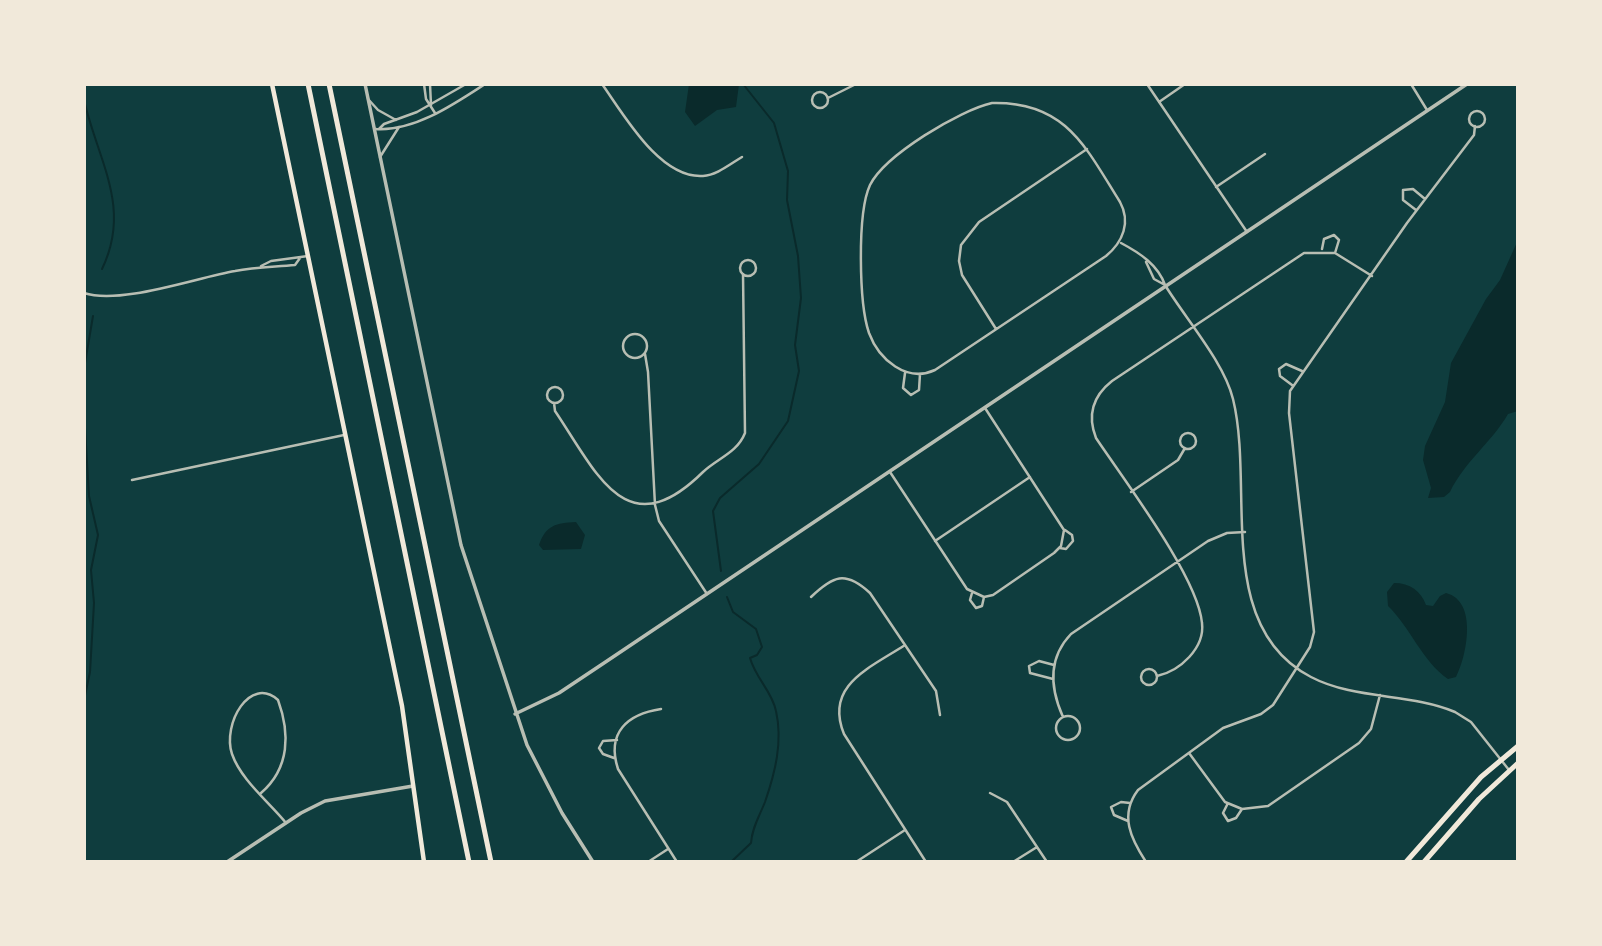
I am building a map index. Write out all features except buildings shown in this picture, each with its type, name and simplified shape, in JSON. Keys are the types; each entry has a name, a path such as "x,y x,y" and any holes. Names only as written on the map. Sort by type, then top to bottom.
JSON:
{"main road":[{"path":"272,84 402,706 424,862"},
{"path":"308,84 470,862"},
{"path":"330,84 491,862"},
{"path":"1406,862 1471,786 1518,746"},
{"path":"1424,862 1479,799 1518,763"}],"street":[{"path":"365,84 377,129 380,157 457,531 515,713 540,774 593,862"},
{"path":"424,84 426,99 435,113"},
{"path":"430,84 431,105"},
{"path":"377,129 431,105 466,84"},
{"path":"377,129 384,131 399,127 435,113 485,84"},
{"path":"602,84 639,134 669,167 685,174 702,176 722,170 742,157"},
{"path":"827,98 822,93 816,93 811,102 814,107 822,108 827,98 856,84"},
{"path":"1147,84 1247,232"},
{"path":"1159,102 1185,84"},
{"path":"1411,84 1427,110"},
{"path":"515,713 559,692 707,595 1467,84"},
{"path":"368,98 378,110 396,120"},
{"path":"992,103 1020,104 1050,114 1069,127 1087,149 1124,209 1125,224 1120,243 1106,256 936,370 920,374 905,372 885,358 872,340 864,305 862,215 867,194 878,174 894,159 968,110 992,103"},
{"path":"1146,862 1132,840 1128,821 1130,803 1138,790 1154,775 1223,727 1261,714 1273,705 1310,647 1314,632 1289,413 1293,386 1417,210 1474,135 1475,126 1469,118 1478,110 1485,120 1480,126 1475,126"},
{"path":"380,157 399,127"},
{"path":"996,329 962,275 958,261 961,244 979,222 1087,149"},
{"path":"1216,187 1265,154"},
{"path":"1417,210 1403,200 1403,190 1413,189 1425,199"},
{"path":"1321,250 1324,239 1334,235 1339,240 1335,253"},
{"path":"1120,243 1136,250 1161,273 1165,285 1219,367 1233,397 1241,459 1249,596 1255,616 1276,650 1298,669 1328,683 1455,712 1471,722 1509,769"},
{"path":"1157,676 1150,669 1144,670 1141,677 1144,683 1150,685 1157,676 1185,661 1202,636 1202,621 1194,593 1177,562 1092,428 1096,398 1112,381 1304,253 1321,250 1335,253 1372,275"},
{"path":"261,266 292,256 308,256"},
{"path":"84,293 97,297 120,296 261,266 295,265 300,258"},
{"path":"1146,260 1154,279 1165,285"},
{"path":"554,403 563,396 562,391 555,387 547,395 554,403 555,411 608,488 622,499 654,505 691,487 702,473 730,453 745,433 741,263 753,262 755,272 748,276 743,275"},
{"path":"645,354 638,358 629,357 624,351 624,340 630,335 641,336 647,342 645,354 649,372 654,505 659,521 707,595"},
{"path":"1293,386 1280,376 1279,369 1286,364 1303,372"},
{"path":"905,372 902,388 909,395 919,390 920,374"},
{"path":"890,472 972,593 984,597 993,595 1060,548 1066,548 1073,541 1072,535 1064,530 985,408"},
{"path":"1131,492 1178,460 1185,448 1195,444 1195,437 1191,433 1180,438 1185,448"},
{"path":"132,480 347,435"},
{"path":"935,541 1030,477"},
{"path":"1060,548 1064,530"},
{"path":"1062,716 1053,694 1053,679 1054,665 1064,642 1079,628 1218,536 1245,532"},
{"path":"811,597 834,578 861,584 875,599 936,691 940,715"},
{"path":"972,593 970,600 976,608 982,606 984,597"},
{"path":"905,645 852,682 843,691 837,711 844,734 926,862"},
{"path":"1053,679 1035,677 1030,673 1029,666 1039,661 1054,665"},
{"path":"261,793 284,761 288,735 278,700 264,694 252,696 238,709 230,722 229,735 236,765 286,823"},
{"path":"1188,752 1228,803 1242,809 1268,806 1359,743 1371,729 1380,695"},
{"path":"661,709 629,719 617,740 615,758 618,769 677,862"},
{"path":"1062,716 1073,716 1079,722 1080,729 1073,739 1065,740 1056,732 1056,724 1062,716"},
{"path":"615,758 603,754 599,748 603,741 617,740"},
{"path":"227,862 286,823 335,798 415,786"},
{"path":"990,793 1007,802 1047,862"},
{"path":"1128,821 1114,815 1111,807 1121,802 1130,803"},
{"path":"1228,803 1223,813 1228,821 1236,818 1242,809"},
{"path":"856,862 905,830"},
{"path":"1013,862 1037,847"},
{"path":"648,862 668,849"}],"water":[{"path":"689,84 739,84 736,107 717,110 695,126 685,112"},
{"path":"1518,240 1518,411 1508,414 1450,492 1444,497 1428,498 1431,488 1423,460 1425,446 1445,402 1451,363 1486,299 1500,280"},
{"path":"576,522 585,535 581,549 543,550 539,545 545,533 553,526"},
{"path":"1394,583 1405,584 1414,589 1426,605 1433,606 1440,596 1446,593 1456,598 1463,607 1466,643 1456,677 1448,679 1439,672 1388,606 1387,592"}],"waterway":[{"path":"721,571 713,511 720,498 759,464 788,421 799,371 795,345 801,298 798,256 787,200 788,171 774,123 743,84"},
{"path":"84,100 110,184 113,204 114,225 102,269"},
{"path":"84,369 93,316"},
{"path":"84,411 89,496 98,535 91,570 94,603 90,672 84,700"},
{"path":"727,597 733,612 756,629 762,647 757,655 750,658 774,704 779,734 772,780 754,827 751,843 731,862"}]}
